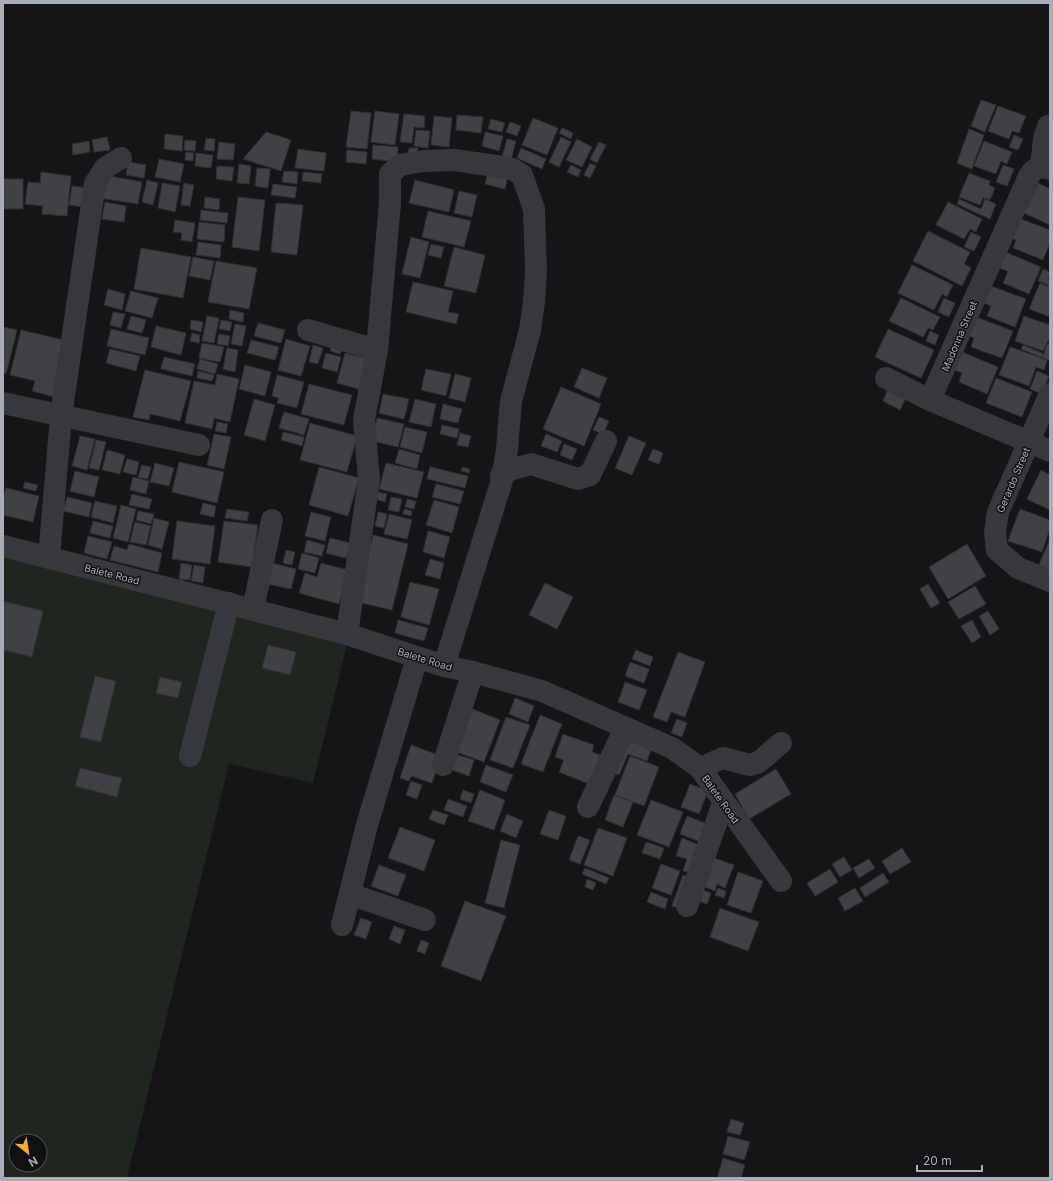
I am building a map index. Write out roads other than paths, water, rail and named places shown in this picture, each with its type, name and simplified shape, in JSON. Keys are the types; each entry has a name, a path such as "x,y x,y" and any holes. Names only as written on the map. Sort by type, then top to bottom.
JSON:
{"street":[{"path":"1045,168 1044,139 1048,126"},
{"path":"49,558 61,416 95,183 105,168 121,158"},
{"path":"347,634 369,479 364,420 376,350 390,203 390,174 400,165 423,161 454,160 512,169 522,175 534,210 536,271 534,302 530,330 511,401 507,449 502,480 444,666"},
{"name":"Madonna Street","path":"930,400 1028,176 1033,170 1045,168"},
{"path":"308,330 376,350"},
{"path":"886,378 930,400 1050,451"},
{"path":"1029,442 1050,394"},
{"path":"3,403 199,445"},
{"path":"502,475 513,469 531,464 578,480 583,479 590,475 606,441"},
{"name":"Gerardo Street","path":"1029,442 998,512 995,533 997,550 1018,568 1050,581"},
{"path":"253,609 272,520"},
{"name":"Balete Road","path":"3,546 347,634 444,666 473,672 542,691 672,748 700,768 781,881"},
{"path":"190,756 229,603"},
{"path":"342,925 367,826 417,658"},
{"path":"443,765 473,672"},
{"path":"588,807 625,728"},
{"path":"700,768 723,758 750,765 759,762 781,743"},
{"path":"687,906 723,802"},
{"path":"350,894 425,920"}]}
